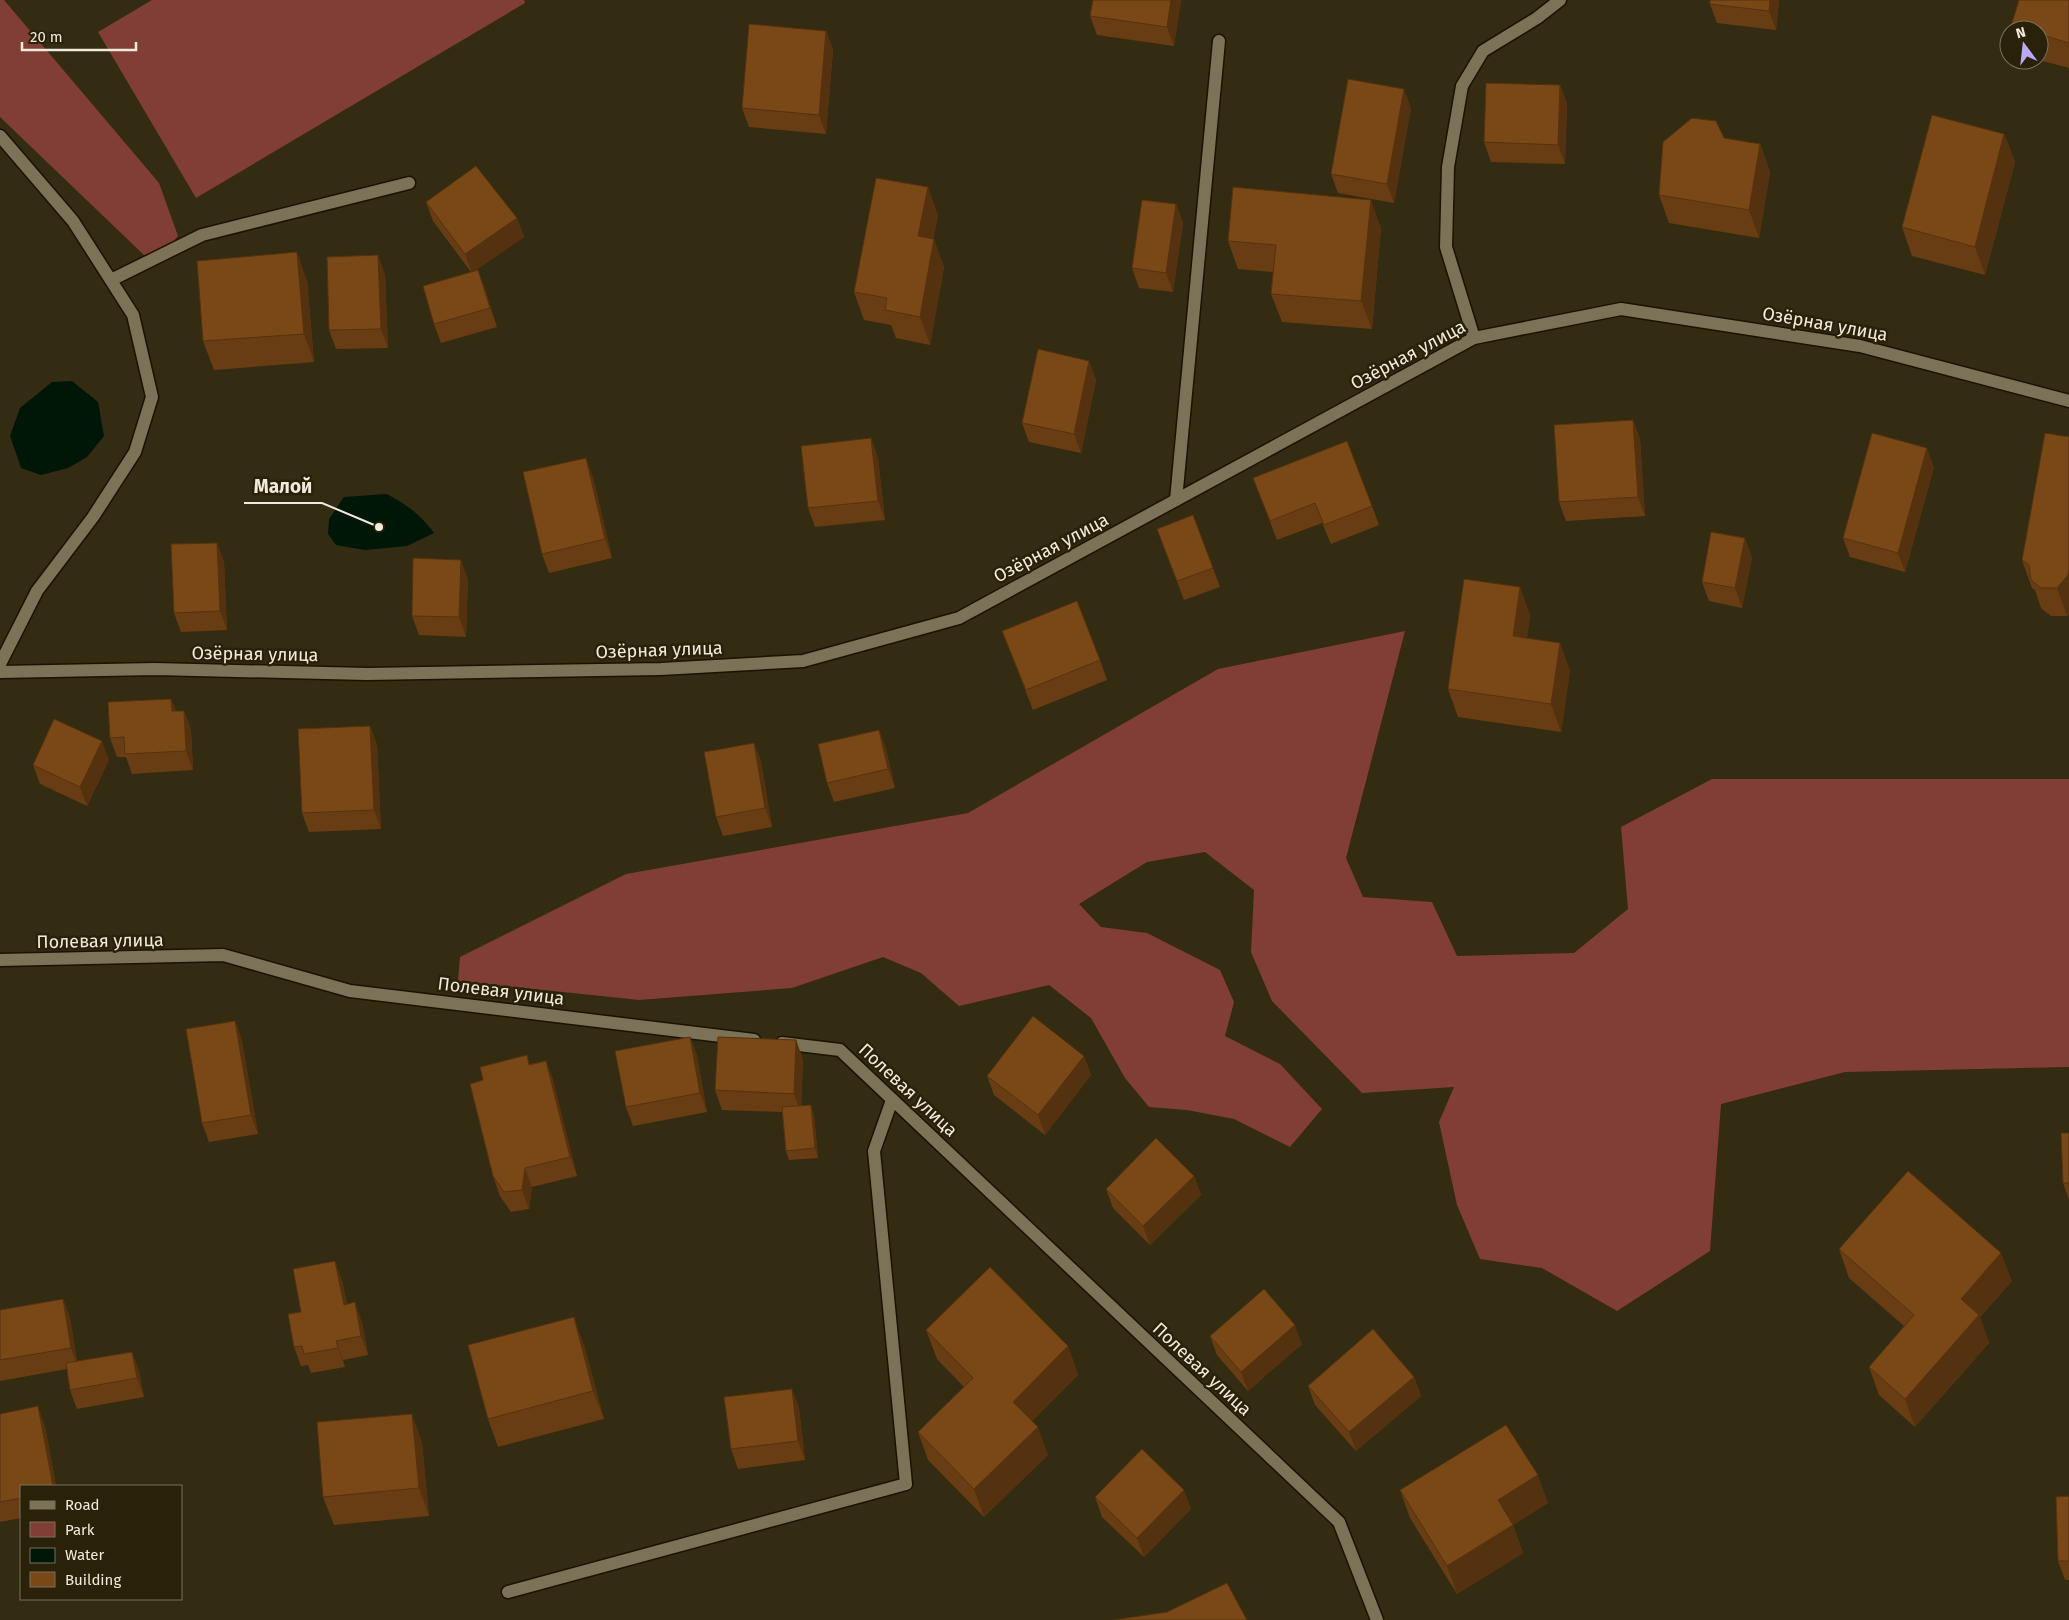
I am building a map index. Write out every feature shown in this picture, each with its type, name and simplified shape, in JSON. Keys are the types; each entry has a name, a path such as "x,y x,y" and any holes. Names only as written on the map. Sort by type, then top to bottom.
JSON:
{"street":[{"path":"1474,338 1446,247 1448,167 1462,86 1483,51 1537,18 1560,0"},
{"path":"1176,500 1219,41"},
{"path":"0,136 73,221 133,315 152,397 135,452 93,517 37,592 0,664"},
{"path":"111,280 202,235 409,183"},
{"name":"Озёрная улица","path":"0,672 154,669 387,673 661,669 803,661 959,618 1474,338 1621,309 1860,346 2069,400"},
{"name":"Полевая улица","path":"0,960 223,955 350,991 840,1050 1339,1522 1377,1620"},
{"path":"508,1592 906,1484 874,1151 892,1100"}],"green space":[{"path":"0,0 4,0 159,183 178,236 164,252 146,257 0,117"},
{"path":"152,0 524,0 525,3 196,198 98,32"},
{"path":"1405,631 1346,858 1363,897 1432,902 1457,956 1574,953 1628,909 1621,827 1712,779 2069,779 2069,1067 1845,1072 1721,1104 1710,1251 1617,1311 1542,1268 1480,1259 1457,1205 1439,1122 1454,1087 1362,1093 1272,1001 1251,952 1254,890 1205,852 1147,862 1079,904 1101,927 1147,933 1220,970 1234,1002 1225,1036 1280,1064 1322,1109 1290,1147 1234,1119 1187,1110 1149,1107 1125,1078 1091,1018 1049,985 959,1006 921,973 883,957 792,988 639,1000 458,981 460,957 626,874 968,813 1218,669"}],"water":[{"path":"72,381 98,402 104,436 87,457 68,468 41,475 21,468 10,436 20,408 52,382"},
{"path":"387,494 413,511 434,533 407,546 365,550 336,545 328,534 329,519 344,497"}],"building":[{"path":"1093,0 1171,0 1167,27 1090,16"},
{"path":"1710,0 1770,0 1769,11 1710,4"},
{"path":"2019,0 2069,0 2069,43 2049,37 2049,20 2013,20"},
{"path":"749,24 826,31 819,115 742,108"},
{"path":"1348,79 1404,89 1387,184 1331,174"},
{"path":"1486,83 1560,85 1558,145 1484,142"},
{"path":"1932,115 2004,134 1975,247 1902,227"},
{"path":"1692,118 1716,121 1724,138 1760,144 1749,210 1659,195 1663,142"},
{"path":"476,166 517,218 465,254 426,202"},
{"path":"876,178 928,187 918,236 934,239 920,317 885,310 887,298 854,292"},
{"path":"1233,187 1371,200 1361,301 1271,294 1276,245 1228,241"},
{"path":"1142,200 1176,204 1166,273 1132,268"},
{"path":"297,252 304,334 203,341 197,261"},
{"path":"378,255 381,329 329,330 327,257"},
{"path":"478,270 490,308 434,324 423,286"},
{"path":"1038,349 1089,361 1074,434 1022,423"},
{"path":"1633,420 1638,497 1559,502 1554,425"},
{"path":"1872,433 1927,448 1898,553 1843,538"},
{"path":"2045,433 2069,437 2069,568 2068,575 2057,588 2041,588 2031,580 2029,565 2022,560"},
{"path":"871,438 878,501 808,508 801,446"},
{"path":"1347,441 1372,506 1324,525 1315,503 1270,521 1253,478"},
{"path":"586,458 605,539 542,554 523,472"},
{"path":"1193,515 1213,568 1177,581 1157,529"},
{"path":"1711,532 1745,538 1735,588 1702,582"},
{"path":"217,543 220,611 174,613 171,544"},
{"path":"413,558 461,560 459,617 412,616"},
{"path":"1464,579 1520,587 1513,636 1560,643 1551,704 1448,689"},
{"path":"1077,601 1100,660 1026,690 1002,631"},
{"path":"171,699 172,711 184,711 186,751 125,754 124,737 110,738 108,702"},
{"path":"54,719 102,741 80,787 33,765"},
{"path":"370,726 374,810 302,813 298,729"},
{"path":"879,730 888,769 827,783 818,744"},
{"path":"754,743 765,808 716,817 704,752"},
{"path":"1033,1016 1084,1056 1038,1115 987,1076"},
{"path":"235,1021 251,1115 202,1123 186,1029"},
{"path":"690,1037 700,1093 626,1107 615,1051"},
{"path":"718,1037 796,1040 794,1094 715,1090"},
{"path":"527,1055 529,1065 546,1061 570,1157 525,1168 522,1190 504,1192 493,1176 470,1084 483,1080 480,1067"},
{"path":"811,1105 815,1148 786,1151 782,1107"},
{"path":"2061,1133 2069,1133 2069,1183 2063,1183"},
{"path":"1156,1138 1194,1176 1143,1226 1106,1189"},
{"path":"1908,1171 2001,1253 1961,1299 1979,1315 1905,1399 1869,1367 1914,1315 1839,1249"},
{"path":"335,1261 344,1305 355,1302 361,1336 336,1341 338,1348 304,1354 302,1346 294,1347 288,1314 301,1312 293,1269"},
{"path":"990,1267 1068,1346 1013,1402 1038,1427 974,1489 918,1432 973,1378 926,1330"},
{"path":"1264,1289 1295,1325 1241,1372 1210,1336"},
{"path":"63,1299 71,1348 0,1360 0,1310"},
{"path":"574,1317 593,1391 488,1419 468,1345"},
{"path":"1373,1329 1414,1377 1349,1432 1308,1386"},
{"path":"132,1352 137,1378 70,1390 66,1363"},
{"path":"792,1389 798,1441 731,1449 724,1397"},
{"path":"38,1406 53,1485 20,1485 20,1498 0,1502 0,1414"},
{"path":"412,1414 419,1488 323,1497 317,1422"},
{"path":"1506,1425 1538,1475 1498,1500 1513,1525 1447,1566 1400,1490"},
{"path":"1142,1449 1184,1490 1137,1538 1095,1497"},
{"path":"2069,1496 2069,1561 2058,1561 2056,1497"},
{"path":"1227,1583 1247,1620 1113,1620 1167,1612"}],"place":[{"name":"Малой","path":"379,527"}]}
